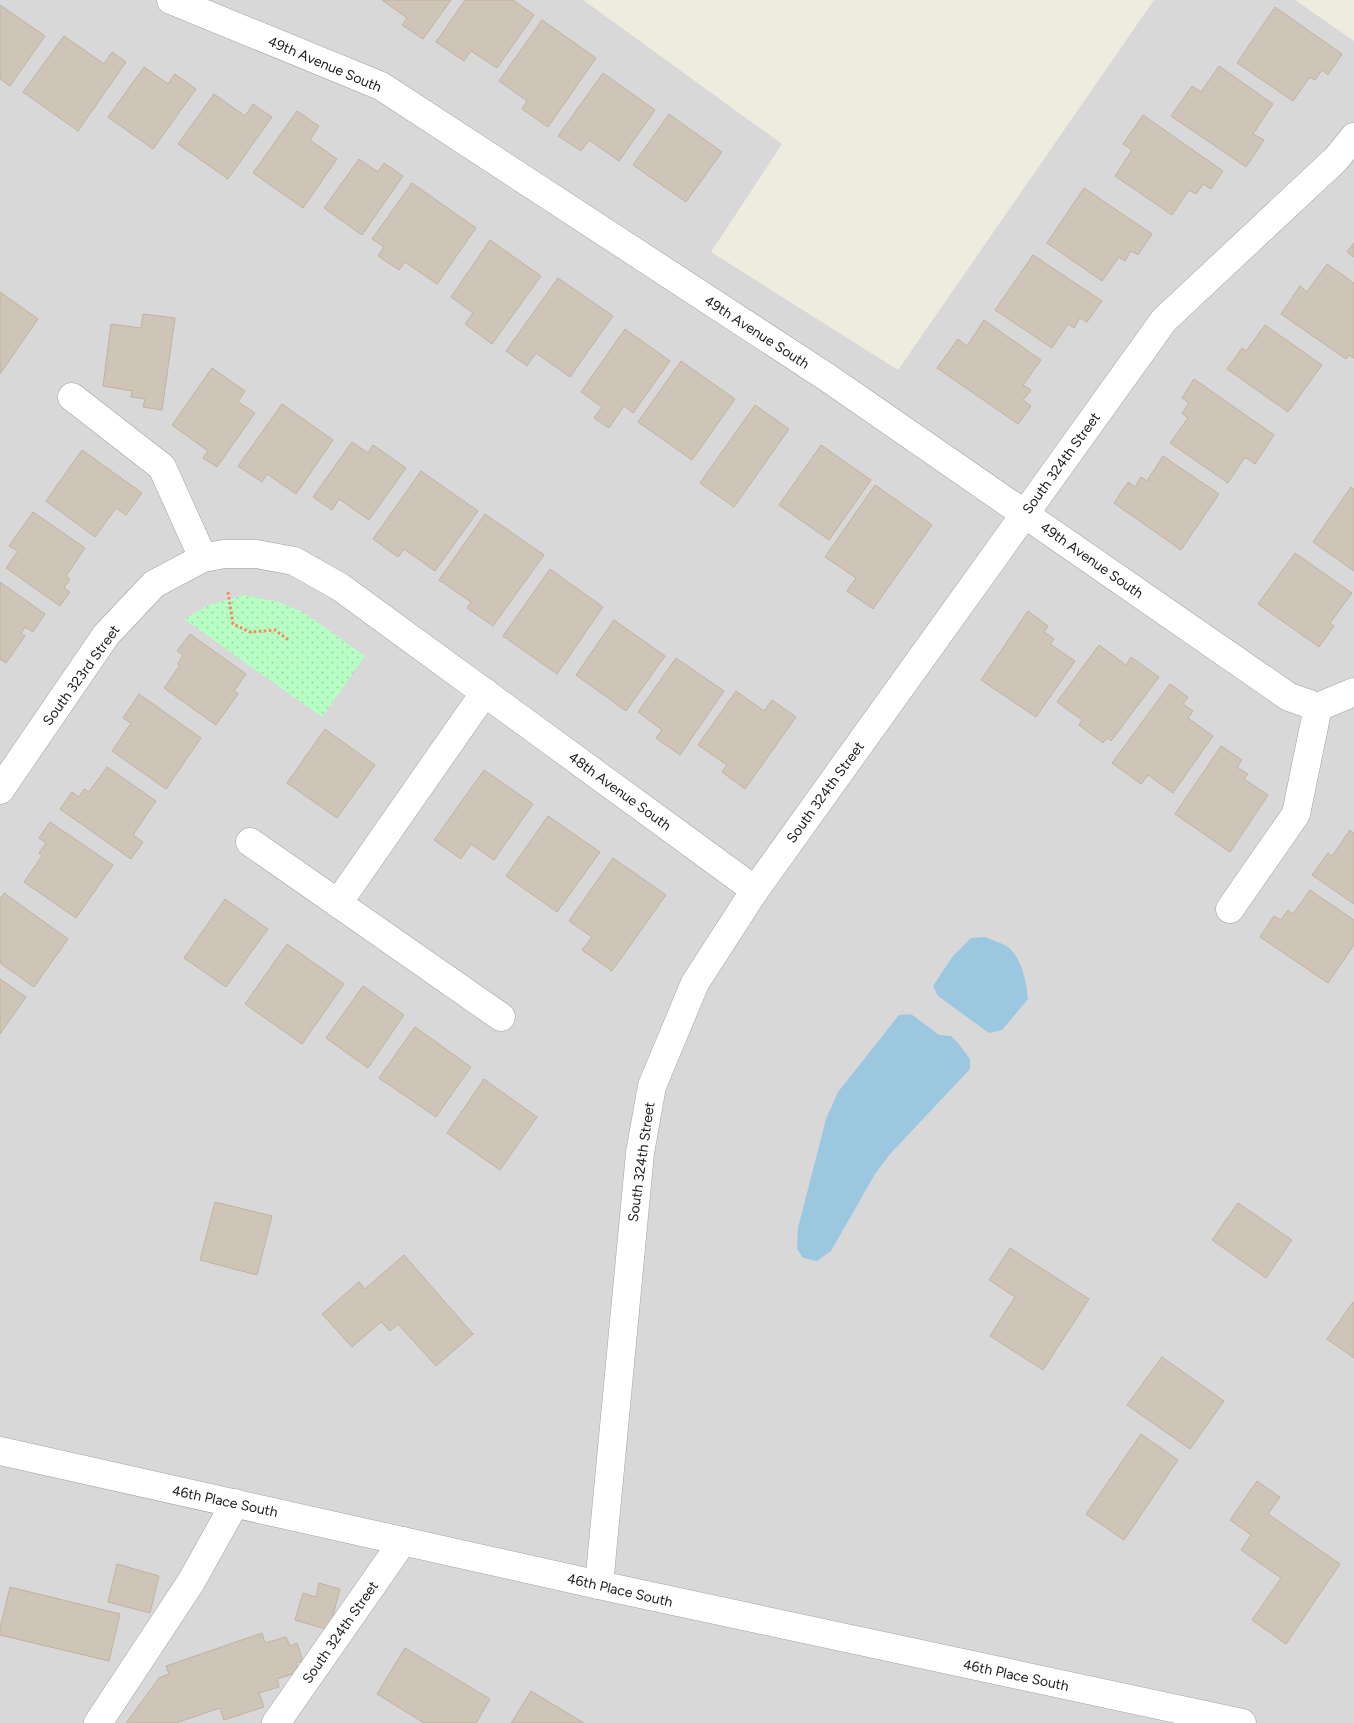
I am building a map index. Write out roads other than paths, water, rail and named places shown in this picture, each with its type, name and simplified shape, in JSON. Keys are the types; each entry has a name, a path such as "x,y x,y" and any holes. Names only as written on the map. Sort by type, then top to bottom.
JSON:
{"street":[{"name":"49th Avenue South","path":"171,0 381,86 828,378 1289,697 1318,707"},
{"name":"South 324th Street","path":"599,1586 640,1153 652,1086 695,983 755,890 1164,320 1336,159 1354,137"},
{"path":"72,398 162,467 203,558"},
{"name":"48th Avenue South","path":"203,558 224,554 256,554 294,561 340,587 755,890"},
{"name":"South 323rd Street","path":"0,790 106,635 154,584 203,558"},
{"path":"338,903 485,692"},
{"path":"1230,909 1296,814 1318,707 1354,692"},
{"path":"250,842 501,1017"},
{"name":"46th Place South","path":"0,1451 599,1586 1242,1723"},
{"path":"98,1723 191,1582 235,1503"},
{"name":"South 324th Street","path":"276,1723 403,1541"}],"water":[{"path":"985,937 1008,947 1013,952 1025,978 1028,999 1002,1030 989,1033 938,996 933,986 953,956 971,938"},
{"path":"911,1014 939,1035 951,1036 970,1059 970,1069 891,1153 875,1174 831,1251 817,1261 803,1258 797,1249 798,1228 826,1119 838,1092 899,1015"}]}
